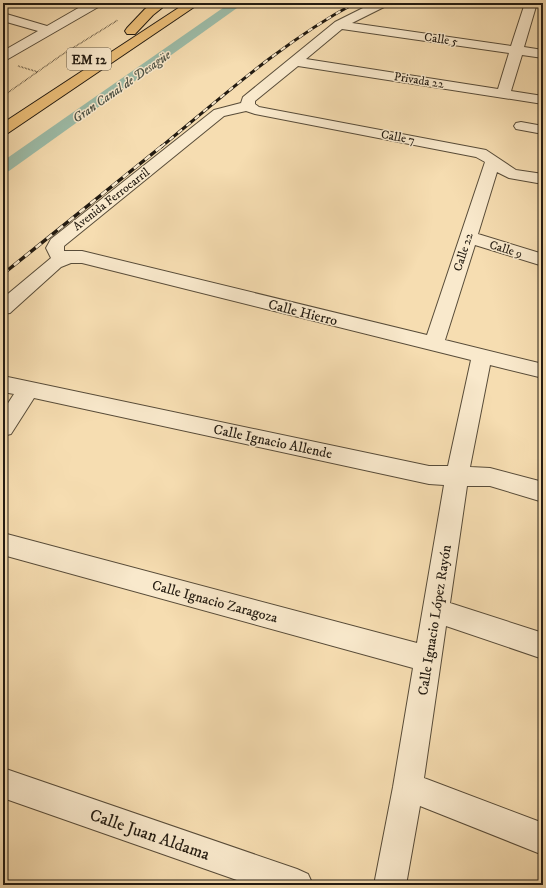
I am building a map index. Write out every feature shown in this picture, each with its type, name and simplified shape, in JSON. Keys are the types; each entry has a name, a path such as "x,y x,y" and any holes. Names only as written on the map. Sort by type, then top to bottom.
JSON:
{"highway":[{"path":"131,31 149,12 162,3"},
{"name":"EM 12","path":"3,115 174,3"},
{"name":"EM 12","path":"3,130 194,3"}],"street":[{"path":"3,56 96,3"},
{"path":"248,106 248,100 339,25 382,3"},
{"path":"503,94 531,3"},
{"path":"3,17 48,30"},
{"name":"Calle 5","path":"339,25 543,54"},
{"name":"Privada 22","path":"294,61 543,100"},
{"name":"Calle 7","path":"248,106 255,110 481,153 493,160 505,171 543,179"},
{"name":"Avenida Ferrocarril","path":"62,259 55,251 54,246 57,242 219,113 248,106"},
{"path":"521,126 543,130"},
{"name":"Calle 22","path":"434,344 493,160"},
{"name":"Calle 9","path":"468,237 543,260"},
{"name":"Calle Hierro","path":"62,259 82,257 543,370"},
{"path":"3,308 62,259"},
{"name":"Calle Ignacio López Rayón","path":"390,885 408,787 457,476 482,355"},
{"name":"Calle Ignacio Allende","path":"3,384 430,475 490,477 543,492"},
{"path":"3,428 29,389"},
{"name":"Calle Ignacio Zaragoza","path":"3,544 428,659"},
{"path":"435,610 543,646"},
{"name":"Calle Juan Aldama","path":"3,783 297,885"},
{"path":"408,787 543,839"}],"path":[{"path":"3,96 63,54 120,18"}],"waterway":[{"name":"Gran Canal de Desagüe","path":"3,168 238,3"}],"railway":[{"path":"161,147 231,89 303,34 355,3"},
{"path":"3,274 162,146"}]}
